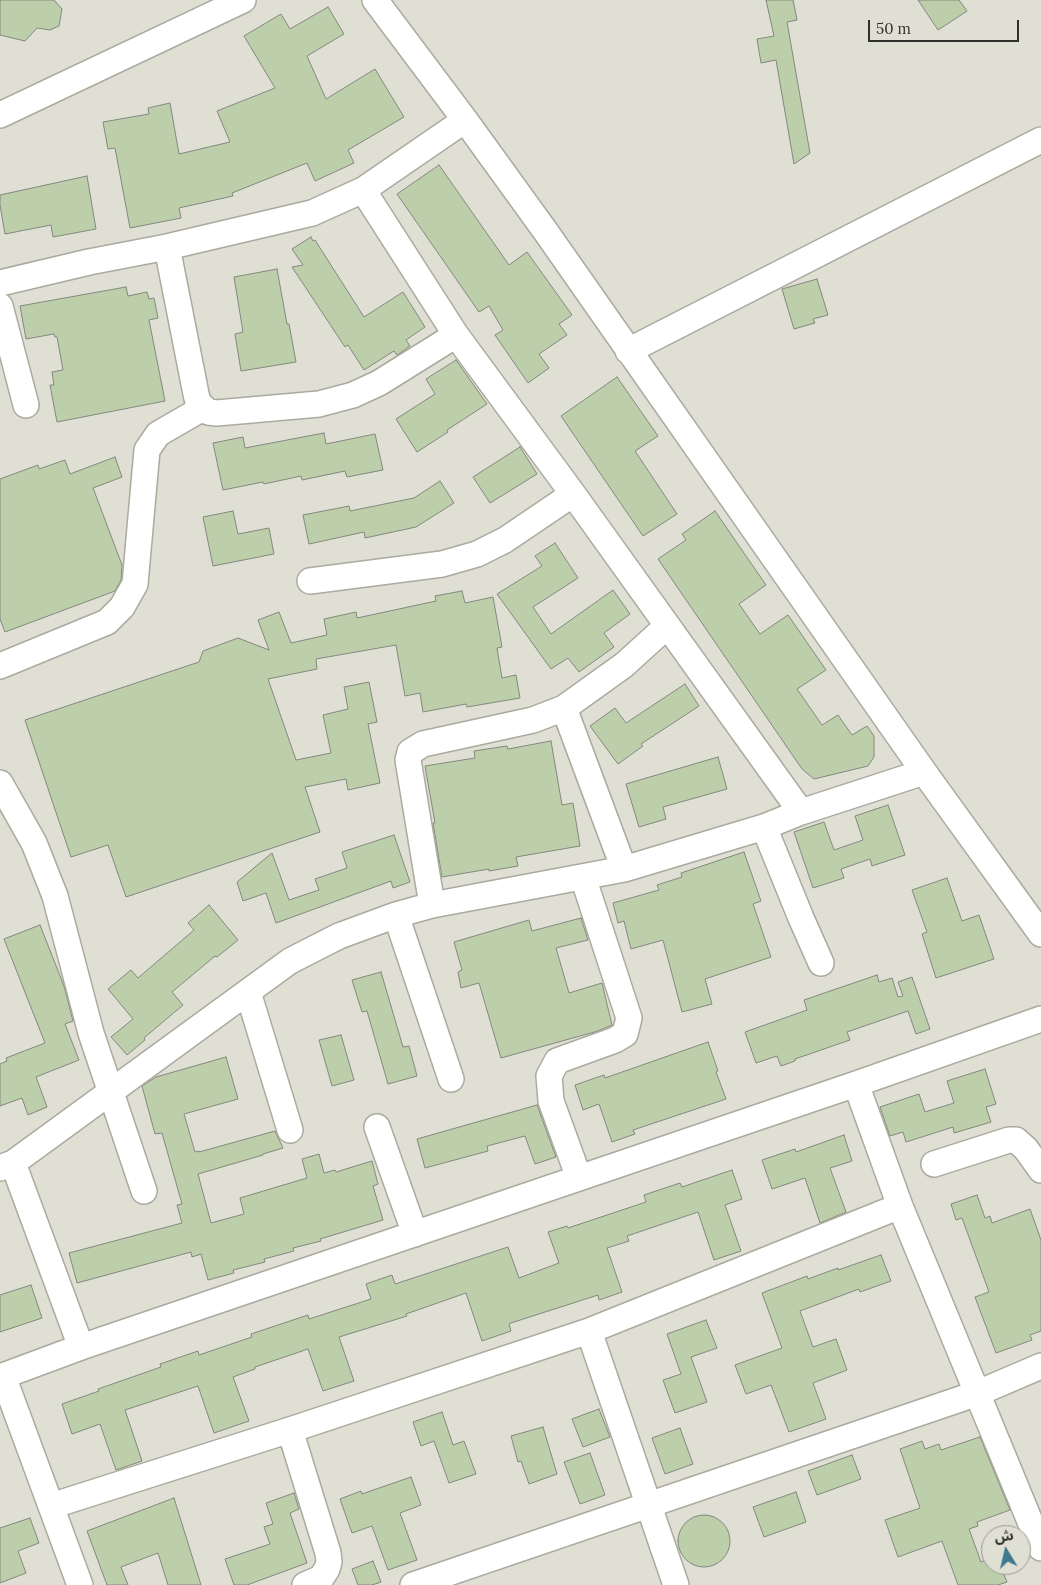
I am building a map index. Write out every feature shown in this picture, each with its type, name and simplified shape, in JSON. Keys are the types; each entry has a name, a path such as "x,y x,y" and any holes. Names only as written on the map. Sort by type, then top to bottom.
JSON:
{"street":[{"path":"0,115 243,0"},
{"path":"375,0 546,232 924,772 1041,934"},
{"path":"0,283 312,213 363,190 465,120"},
{"path":"628,351 1041,140"},
{"path":"363,190 456,335 573,494 801,812"},
{"path":"167,247 196,394 198,402 208,412 218,413 319,404 353,395 379,384 456,335"},
{"path":"0,306 26,404"},
{"path":"0,666 107,622 122,607 135,584 146,450 158,434 203,408"},
{"path":"310,581 442,564 477,554 505,540 573,494"},
{"path":"432,905 408,760 410,752 423,744 532,720 564,708 624,665 667,626"},
{"path":"564,708 624,868"},
{"path":"80,1348 7,1166 290,961 339,936 396,915 432,905 624,868 764,828 801,812 924,772"},
{"path":"0,783 34,843 55,896 90,1033 144,1191"},
{"path":"764,828 821,963"},
{"path":"579,1178 551,1101 549,1076 557,1061 615,1040 625,1034 629,1018 583,877"},
{"path":"396,915 451,1079"},
{"path":"248,992 290,1130"},
{"path":"80,1585 2,1376 1041,1019"},
{"path":"856,1084 900,1206 1041,1548"},
{"path":"376,1126 415,1234"},
{"path":"934,1164 1009,1140 1016,1140 1026,1149 1041,1170"},
{"path":"51,1506 290,1430 589,1330 900,1206"},
{"path":"589,1330 676,1585"},
{"path":"413,1585 978,1393 1041,1366"},
{"path":"290,1430 329,1562 321,1578 305,1585"}],"building":[{"path":"0,0 54,0 62,9 59,26 50,30 37,28 25,41 0,35"},
{"path":"766,0 793,0 797,20 787,22 810,153 794,164 776,60 761,63 757,39 774,36"},
{"path":"918,0 959,0 967,11 938,30"},
{"path":"328,7 344,34 307,56 326,99 375,69 404,117 348,150 354,163 315,181 307,163 232,193 233,196 179,208 181,218 130,228 115,148 108,149 103,122 149,114 148,108 170,103 179,154 230,142 217,111 275,88 244,36 281,14 290,29"},
{"path":"439,165 509,265 527,252 572,315 559,324 567,335 539,354 549,368 528,383 495,335 503,330 489,306 479,312 397,194"},
{"path":"87,176 96,229 53,237 51,225 5,234 0,195"},
{"path":"311,237 313,241 315,240 364,317 403,292 425,327 406,340 410,346 397,355 394,351 364,370 348,345 345,347 292,267 303,265 292,249"},
{"path":"277,269 296,362 241,371 235,334 243,332 234,277"},
{"path":"817,279 828,315 813,319 815,323 794,329 782,289"},
{"path":"126,287 128,296 147,292 149,299 154,298 158,318 149,320 165,401 57,422 50,385 54,385 52,372 63,370 57,337 54,334 26,339 20,306"},
{"path":"456,360 487,404 417,452 396,419 435,394 426,379"},
{"path":"617,377 658,436 635,451 677,514 643,536 561,416"},
{"path":"324,433 326,444 375,434 383,470 347,477 345,471 302,480 301,476 223,490 213,443 243,437 245,448"},
{"path":"520,447 537,474 490,503 473,477"},
{"path":"115,457 122,477 93,488 122,565 121,580 115,591 5,632 0,619 0,479 38,465 39,469 65,460 70,474"},
{"path":"440,481 454,503 416,527 365,538 364,532 309,544 303,515 349,506 350,511 414,498"},
{"path":"233,511 238,534 269,528 274,554 213,566 203,517"},
{"path":"715,511 766,585 739,604 760,634 788,615 826,670 797,689 822,725 838,715 852,735 867,726 874,736 874,757 868,766 814,779 802,769 658,559 686,540 682,534"},
{"path":"555,543 578,578 533,607 551,634 613,590 630,614 604,633 614,647 579,672 568,658 551,669 497,594 542,566 535,556"},
{"path":"462,591 465,603 493,597 502,647 497,648 502,678 516,675 520,698 467,707 466,704 423,712 420,693 405,696 396,645 316,659 317,669 268,679 296,760 331,753 323,715 348,709 344,687 369,682 377,722 368,724 380,783 348,790 346,779 305,787 320,832 126,897 108,845 71,857 25,720 199,662 203,651 238,638 269,650 258,620 279,612 291,643 327,635 324,619 356,612 357,618 436,601 435,596"},
{"path":"685,684 699,706 641,744 643,746 618,764 590,726 615,708 626,723"},
{"path":"551,741 562,805 573,803 580,846 516,857 518,866 442,877 425,766 475,758 474,751 507,746 508,749"},
{"path":"718,757 727,789 663,807 666,819 639,827 626,784"},
{"path":"888,805 905,855 872,866 870,859 841,869 844,878 813,888 794,832 824,822 834,850 863,840 855,816"},
{"path":"394,835 410,882 393,888 391,881 276,923 266,893 243,901 237,882 272,853 289,900 319,890 315,879 347,868 342,852"},
{"path":"744,852 761,901 753,904 771,957 705,979 712,1004 682,1012 663,940 631,949 624,921 618,923 613,903 659,890 657,885 682,877 681,873"},
{"path":"947,878 962,921 979,915 994,959 936,978 922,934 927,932 912,890"},
{"path":"209,905 238,940 217,957 215,956 172,992 183,1005 127,1055 111,1037 133,1019 108,989 131,970 138,978 194,930 188,923"},
{"path":"581,918 588,940 556,948 569,993 602,983 612,1025 598,1031 501,1058 479,983 461,988 458,972 462,970 454,942 529,920 532,931"},
{"path":"40,925 64,986 73,1021 65,1024 79,1060 36,1077 47,1107 28,1115 22,1098 0,1106 0,1064 7,1061 6,1058 45,1043 4,939"},
{"path":"381,972 403,1047 409,1046 417,1076 388,1084 367,1011 362,1012 352,980"},
{"path":"877,975 879,982 892,978 898,997 903,996 898,982 912,977 930,1029 916,1034 908,1011 847,1032 850,1040 795,1059 795,1061 781,1066 777,1056 756,1063 745,1032 807,1010 804,1000"},
{"path":"341,1035 354,1080 332,1086 319,1040"},
{"path":"708,1042 726,1099 633,1130 635,1134 612,1142 599,1104 583,1110 575,1085 604,1075 605,1078"},
{"path":"226,1057 238,1099 184,1114 195,1152 275,1131 283,1148 198,1174 211,1223 244,1214 240,1198 307,1178 302,1159 319,1154 324,1173 335,1170 336,1172 372,1161 378,1184 373,1186 383,1220 320,1239 321,1241 293,1248 294,1251 264,1259 265,1262 233,1270 234,1273 208,1280 201,1254 192,1257 191,1252 77,1283 69,1253 182,1223 177,1205 182,1204 162,1133 155,1134 142,1086 156,1077"},
{"path":"985,1069 996,1104 986,1107 991,1122 954,1133 953,1127 906,1142 903,1132 890,1136 880,1107 919,1094 925,1112 954,1103 947,1081"},
{"path":"537,1105 556,1157 535,1164 525,1136 487,1146 488,1151 425,1168 417,1139"},
{"path":"844,1135 852,1161 830,1168 846,1212 820,1223 805,1178 772,1189 762,1160 795,1149 796,1152"},
{"path":"732,1170 742,1199 725,1205 741,1251 714,1260 698,1212 627,1236 629,1241 607,1248 622,1292 599,1300 598,1295 511,1323 509,1324 511,1331 482,1341 466,1293 406,1314 407,1316 339,1337 354,1381 323,1391 308,1349 255,1367 255,1369 233,1377 249,1421 214,1433 198,1386 125,1410 142,1461 116,1470 100,1424 72,1434 62,1404 161,1367 160,1364 198,1351 199,1355 252,1337 251,1334 308,1315 309,1319 371,1299 366,1284 392,1275 395,1284 508,1247 519,1278 559,1263 548,1232 567,1226 568,1228 646,1202 644,1195 680,1183 682,1187"},
{"path":"977,1195 985,1218 990,1216 992,1223 1030,1209 1041,1240 1041,1331 1030,1335 1032,1340 996,1353 975,1297 989,1292 962,1218 956,1220 951,1204"},
{"path":"881,1255 891,1281 860,1292 859,1289 800,1311 813,1347 836,1339 847,1370 813,1383 826,1419 789,1432 771,1385 746,1394 735,1365 782,1348 762,1293 807,1276 808,1279"},
{"path":"31,1285 42,1318 0,1332 0,1295"},
{"path":"706,1320 717,1348 691,1357 707,1402 675,1413 663,1380 681,1374 667,1334"},
{"path":"599,1409 610,1437 583,1447 572,1419"},
{"path":"442,1412 453,1445 464,1441 476,1474 449,1483 434,1441 421,1446 413,1422"},
{"path":"543,1427 557,1474 529,1484 521,1461 518,1462 511,1436"},
{"path":"680,1428 693,1464 665,1474 652,1438"},
{"path":"980,1437 1010,1510 977,1522 978,1526 969,1529 981,1562 981,1575 1004,1575 1007,1582 998,1585 958,1585 942,1541 898,1557 885,1520 920,1508 900,1449 922,1441 925,1449 939,1444 941,1450"},
{"path":"590,1453 605,1495 580,1504 564,1462"},
{"path":"852,1455 861,1479 817,1495 808,1471"},
{"path":"411,1477 421,1505 400,1513 417,1560 388,1570 372,1526 352,1533 340,1499 361,1491 362,1494"},
{"path":"796,1492 806,1522 764,1537 753,1507"},
{"path":"294,1493 299,1509 290,1513 307,1563 247,1585 234,1585 225,1559 270,1544 264,1527 273,1524 266,1503"},
{"path":"174,1498 201,1585 168,1585 158,1553 121,1567 128,1585 107,1585 87,1531"},
{"path":"699,1515 709,1515 723,1522 730,1536 730,1546 723,1560 709,1567 699,1567 689,1563 682,1556 678,1546 678,1536 682,1526 689,1519"},
{"path":"30,1518 39,1543 18,1551 26,1573 0,1583 0,1528"},
{"path":"373,1561 381,1582 372,1585 358,1585 352,1569"}]}
